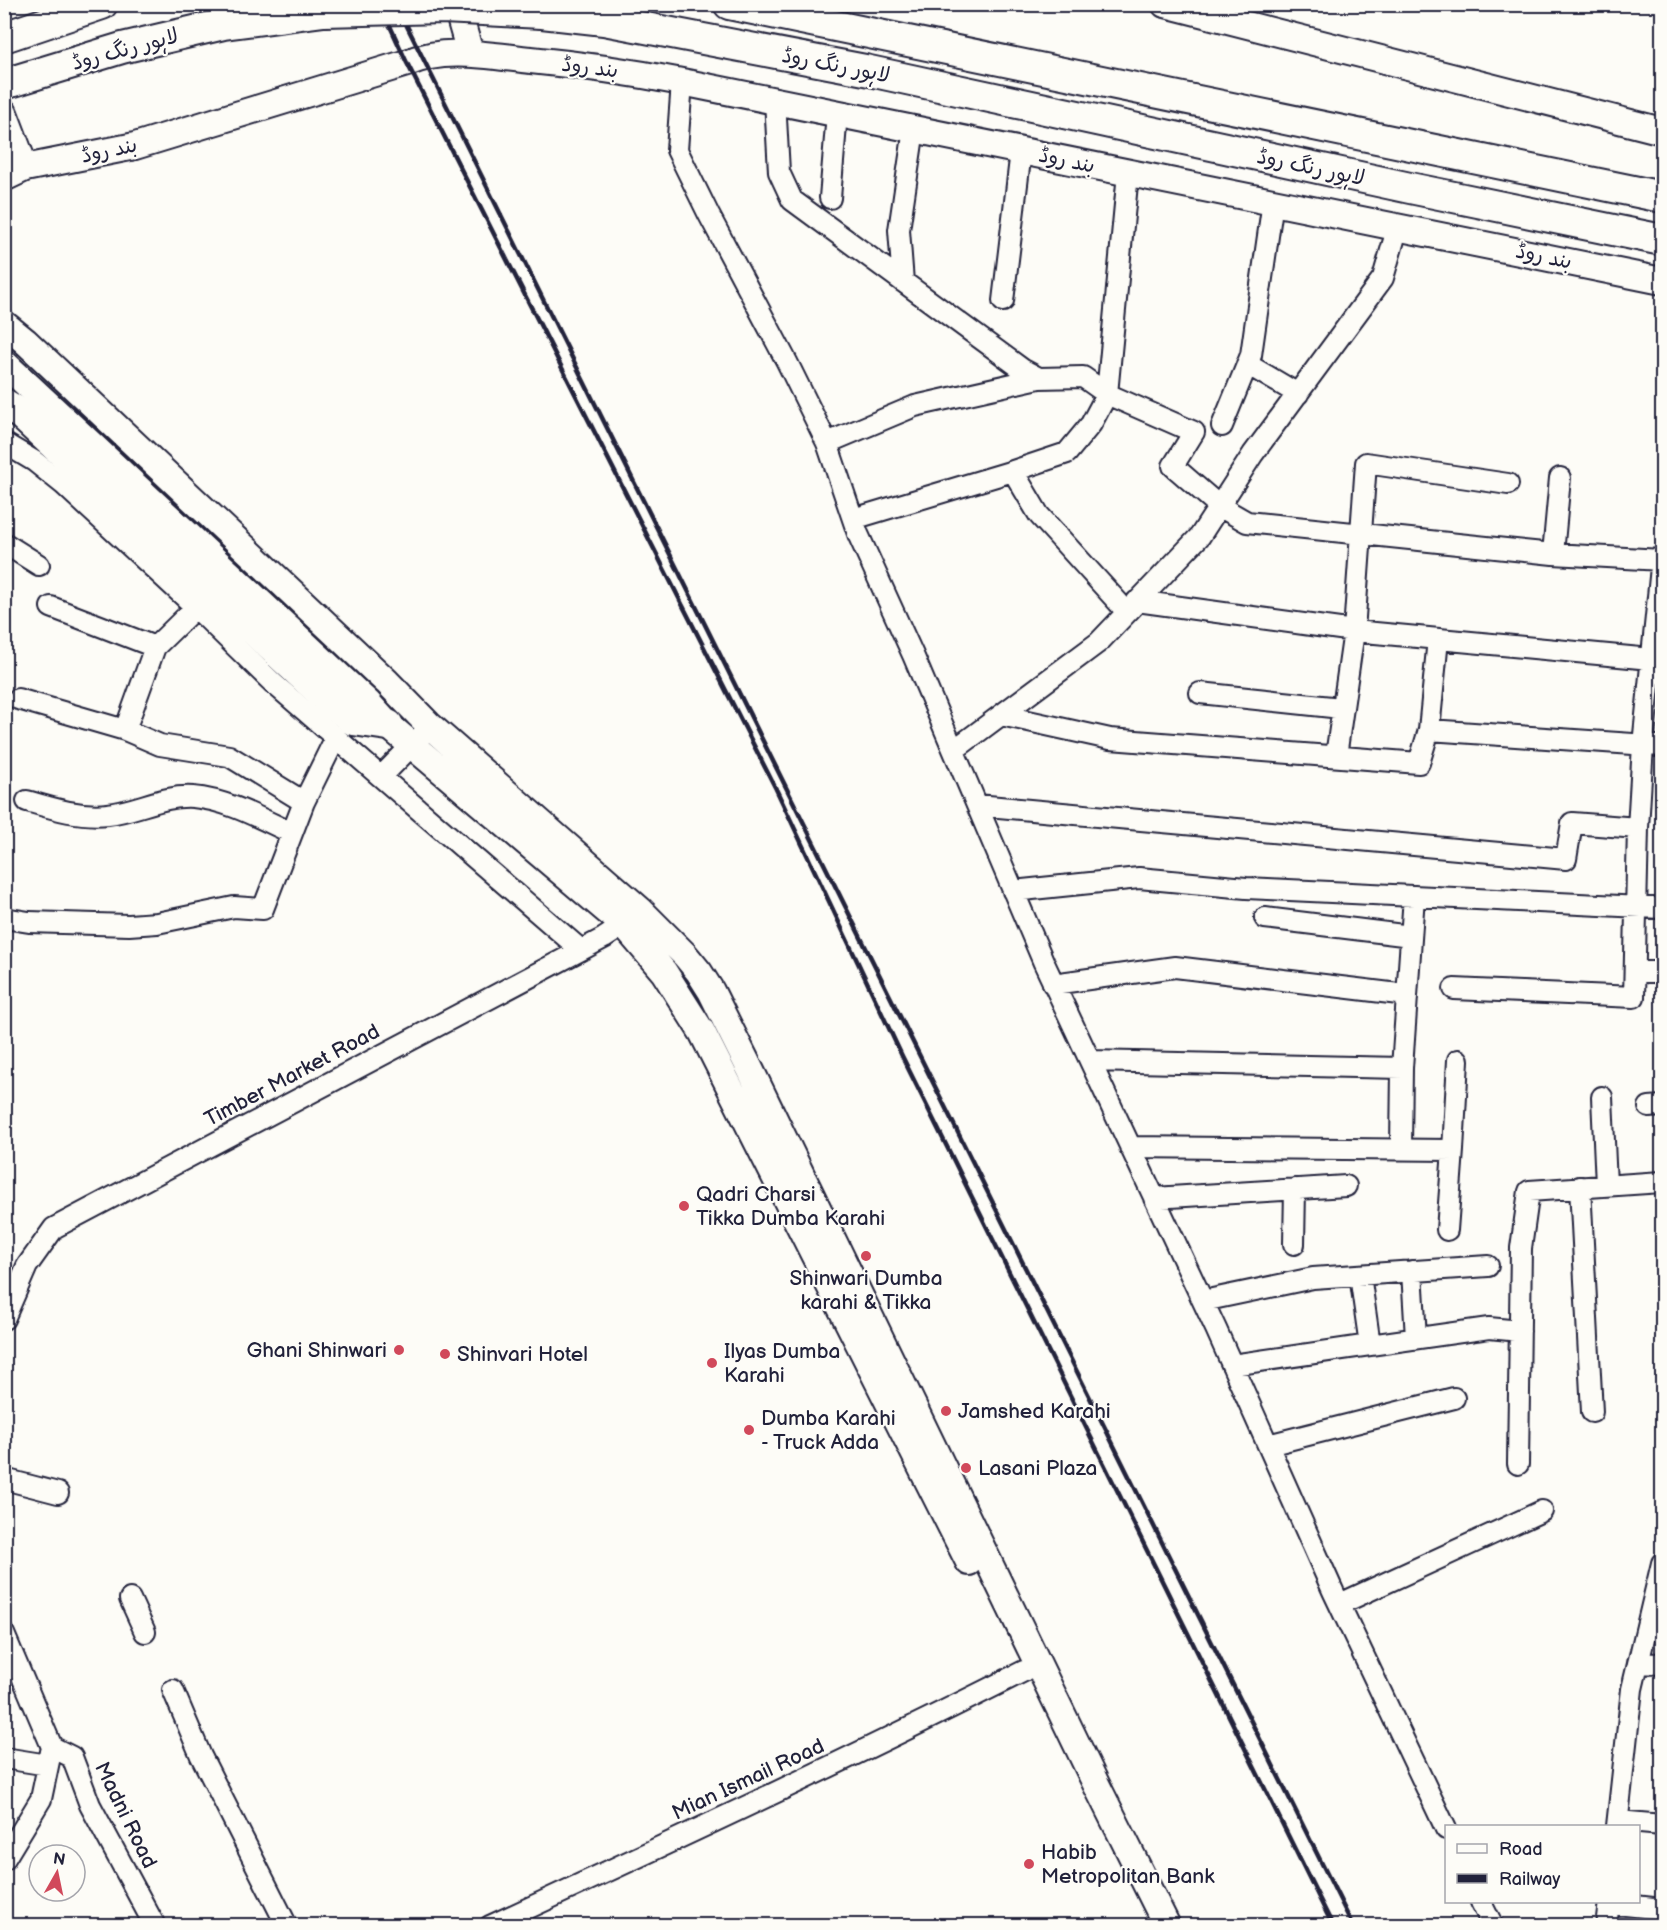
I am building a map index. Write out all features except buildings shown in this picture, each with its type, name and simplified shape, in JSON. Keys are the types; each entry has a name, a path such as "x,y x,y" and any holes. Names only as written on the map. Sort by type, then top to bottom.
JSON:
{"highway":[{"path":"4,37 102,4"},
{"name":"لاہور رنگ روڈ","path":"729,4 1662,196"},
{"name":"لاہور رنگ روڈ","path":"4,84 122,48 235,22 324,11 443,8 542,13 604,20 865,70 1399,186 1662,240"},
{"path":"4,404 21,414 352,720 388,725"}],"main road":[{"path":"456,4 470,53"},
{"path":"1165,4 1662,131"},
{"name":"بند روڈ","path":"15,173 135,146 421,57 470,53 609,68 1662,281"},
{"path":"4,113 15,173"},
{"path":"4,324 387,682 429,725 632,917 702,1032 1024,1671 1149,1926"},
{"path":"4,363 352,720 387,682"},
{"path":"388,725 632,917 685,955 699,972 711,991 1167,1926"}],"street":[{"path":"682,82 677,150 709,215 788,362 827,443 853,519 1053,984 1203,1301 1340,1605 1445,1827"},
{"path":"775,100 778,172 792,200 1023,369 1039,378"},
{"path":"830,198 837,113"},
{"path":"903,282 900,230 914,129"},
{"path":"1003,301 1021,151"},
{"path":"853,519 1067,453 1091,424 1107,394 1128,173"},
{"path":"1222,426 1251,354 1273,201"},
{"path":"954,750 1099,642 1200,536 1253,454 1383,279 1398,226"},
{"path":"1247,364 1298,394"},
{"path":"827,443 915,406 1039,378 1083,377 1107,394 1194,432 1173,466 1219,506 1247,522 1553,554 1662,558 1651,658 1653,745 1638,828 1634,997 1454,989"},
{"path":"4,443 34,461 64,485 273,682 352,720 381,777 581,950"},
{"path":"1336,756 1341,708 1354,631 1366,463 1508,484"},
{"path":"1013,471 1039,515 1132,607 1354,631 1651,658"},
{"path":"1553,554 1560,478"},
{"path":"4,543 39,565"},
{"path":"51,607 155,647"},
{"path":"125,730 155,647 196,607"},
{"path":"1001,715 1110,739 1419,763 1429,730 1438,639"},
{"path":"1200,693 1341,708"},
{"path":"18,699 125,730 160,745 230,756 304,802"},
{"path":"4,918 29,922 129,925 157,923 234,908 263,909 304,802 352,720"},
{"path":"381,777 413,746 429,725"},
{"path":"1429,730 1653,745"},
{"path":"27,801 70,813 108,814 166,798 212,799 292,832"},
{"path":"977,805 1566,859 1572,823 1638,828"},
{"path":"1013,891 1139,878 1246,888 1662,908"},
{"path":"1401,1148 1402,1068 1414,896"},
{"name":"Timber Market Road","path":"4,1319 27,1266 54,1228 581,950 632,917"},
{"path":"1265,918 1411,936"},
{"path":"1053,984 1175,967 1407,994"},
{"path":"1635,972 1662,972"},
{"path":"1447,1230 1458,1060"},
{"path":"1090,1061 1402,1068"},
{"path":"1602,1097 1606,1185"},
{"path":"1130,1147 1453,1150"},
{"path":"1518,1464 1521,1248 1529,1191 1662,1182"},
{"path":"1154,1198 1346,1186"},
{"path":"1581,1187 1592,1412"},
{"path":"1294,1244 1295,1189"},
{"path":"1203,1301 1313,1278 1488,1266"},
{"path":"1412,1271 1416,1338"},
{"path":"1360,1275 1370,1345"},
{"path":"1232,1365 1489,1328 1520,1331"},
{"path":"1268,1445 1454,1398"},
{"path":"4,1479 58,1493"},
{"path":"1340,1605 1542,1511"},
{"path":"1662,1563 1632,1689 1617,1824 1662,1825"},
{"path":"130,1599 145,1632"},
{"name":"Madni Road","path":"4,1634 50,1756 72,1757 90,1805 155,1926"},
{"path":"1638,1664 1662,1664"},
{"name":"Mian Ismail Road","path":"490,1926 888,1739 1024,1671"},
{"path":"173,1690 201,1756 286,1926"},
{"path":"4,1758 50,1756 41,1799 4,1860"},
{"path":"1481,1903 1492,1926"},
{"path":"1606,1926 1608,1903"},
{"path":"1616,1903 1662,1909"}],"railway":[{"path":"380,4 407,63 776,789 902,1056 1333,1926"},
{"path":"396,4 1353,1926"}],"place":[{"name":"Qadri Charsi Tikka Dumba Karahi","path":"684,1206"},
{"name":"Shinwari Dumba karahi & Tikka","path":"866,1256"},
{"name":"Ghani Shinwari","path":"399,1350"},
{"name":"Shinvari Hotel","path":"445,1354"},
{"name":"Ilyas Dumba Karahi","path":"712,1363"},
{"name":"Jamshed Karahi","path":"946,1411"},
{"name":"Dumba Karahi - Truck Adda","path":"749,1430"},
{"name":"Lasani Plaza","path":"966,1468"},
{"name":"Habib Metropolitan Bank","path":"1029,1864"}]}
